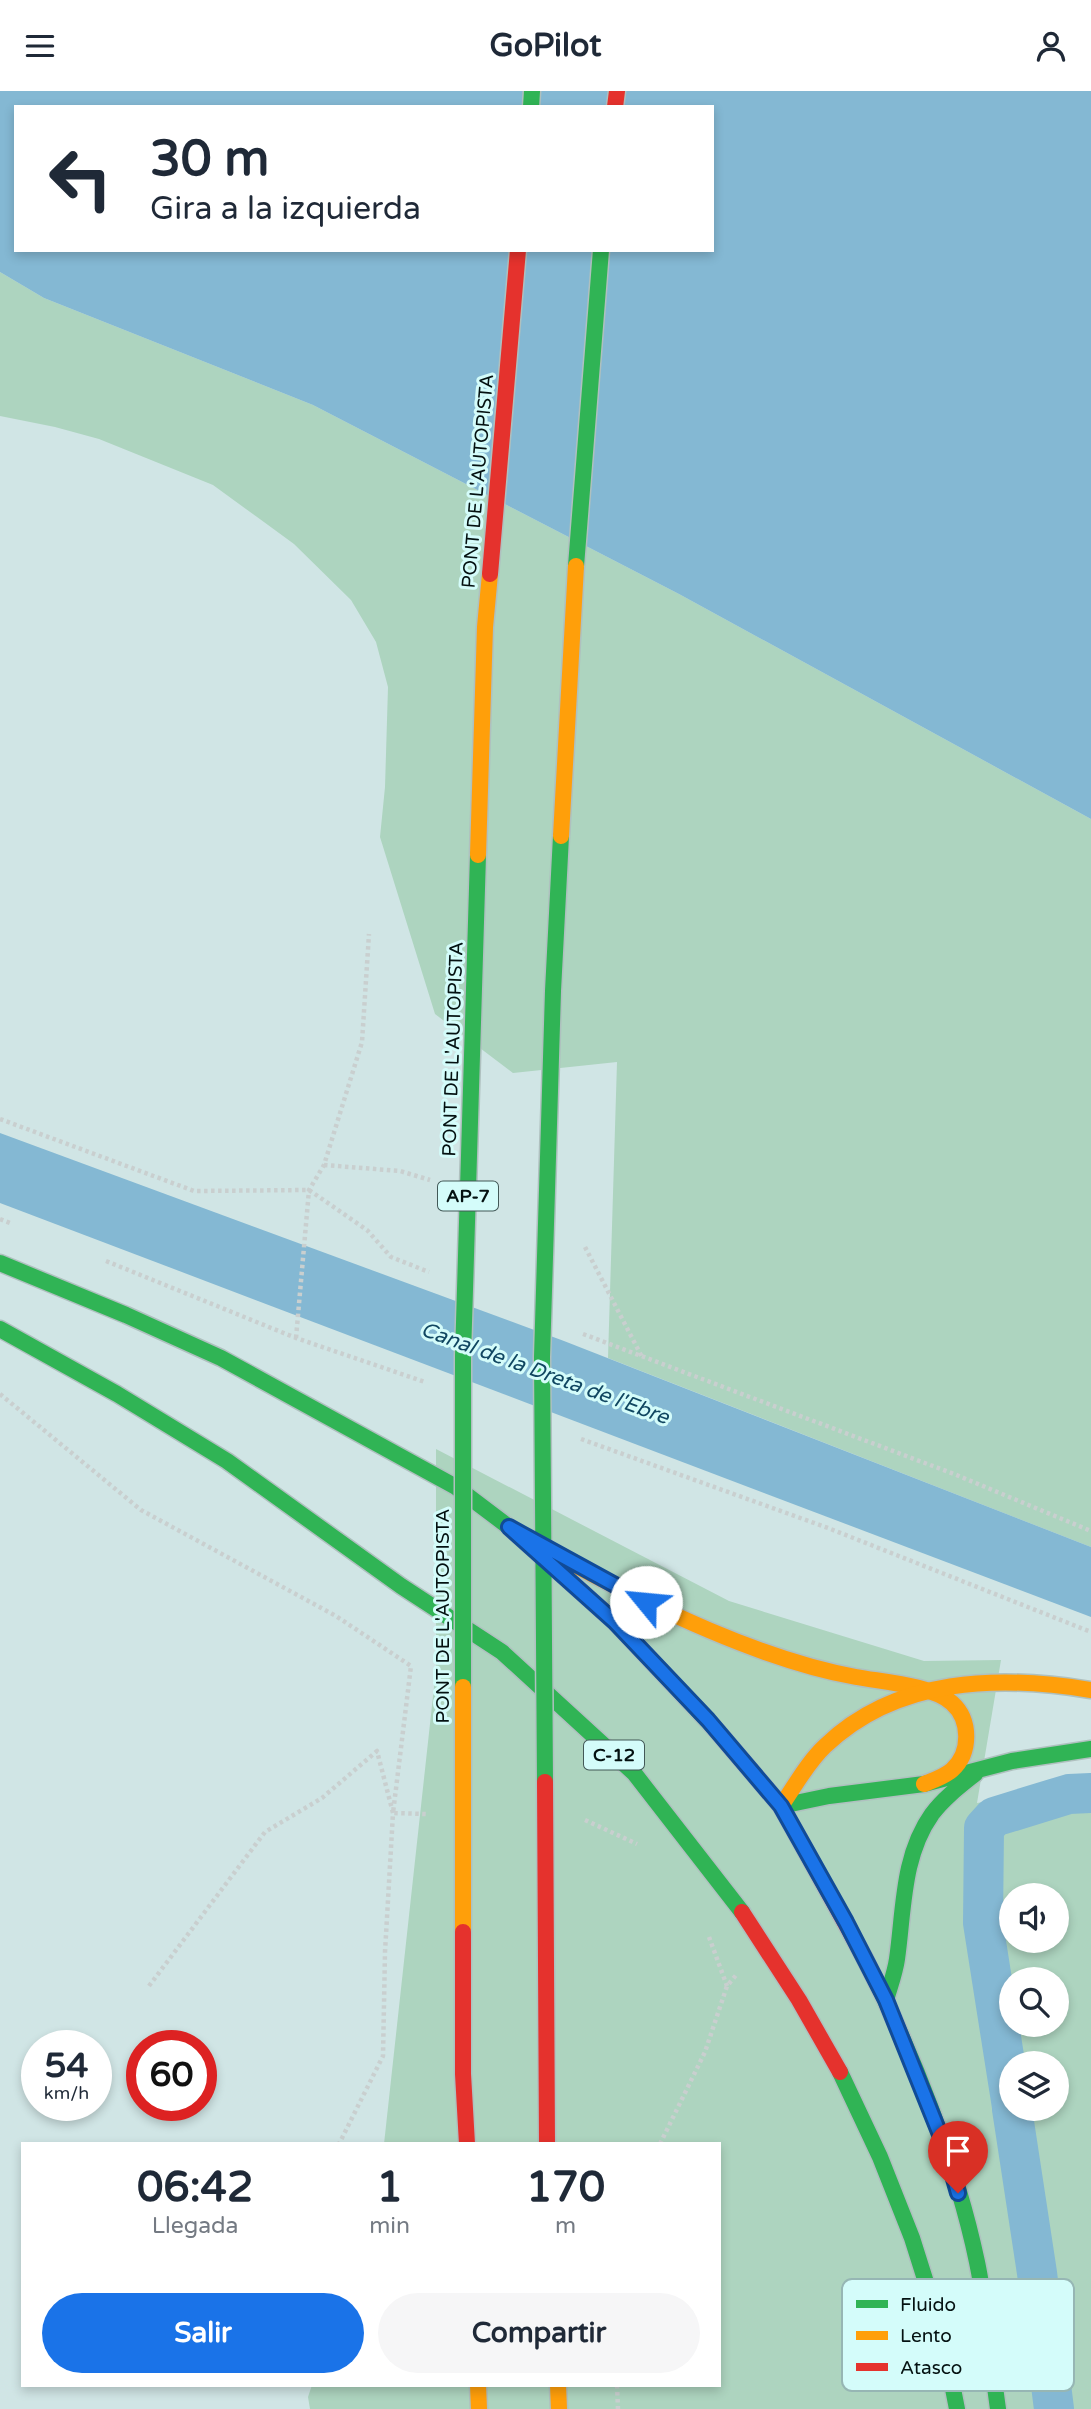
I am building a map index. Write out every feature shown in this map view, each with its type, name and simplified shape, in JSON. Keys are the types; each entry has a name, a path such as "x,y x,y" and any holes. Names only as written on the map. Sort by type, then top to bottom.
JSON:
{"main road":[{"name":"PONT DE L'AUTOPISTA","path":"467,2142 463,2074 464,1342 485,627 518,252"},
{"path":"547,2142 542,1357 553,991 570,647 601,252"},
{"path":"0,1263 221,1358 456,1487 509,1527 615,1622 708,1720 781,1806 846,1922 886,2000 945,2147 979,2279"},
{"name":"C-12","path":"0,1329 117,1394 227,1461 401,1585 502,1652 634,1773 709,1867 764,1943 841,2074 880,2157 925,2279"},
{"path":"509,1527 646,1602 730,1639 816,1667 926,1693 951,1702 963,1723 966,1744 959,1762 951,1770 924,1784"},
{"path":"781,1806 807,1767 837,1734 856,1720 889,1703 967,1683 1037,1682 1091,1690"},
{"path":"781,1806 924,1784 1012,1761 1091,1749"},
{"path":"886,2000 896,1962 906,1879 917,1838 928,1818 967,1780 982,1770 1012,1761"},
{"path":"478,2387 479,2409"},
{"path":"558,2387 559,2409"},
{"name":"C-12","path":"953,2391 957,2409"},
{"path":"995,2391 998,2409"}],"path":[{"path":"296,1338 309,1190 324,1164 362,1042 369,934"},
{"path":"0,1394 141,1510 336,1616 411,1666 393,1813 385,1952 383,2056 340,2142"},
{"path":"149,1986 265,1832 322,1798 377,1751 393,1813"},
{"path":"393,1813 434,1814"},
{"path":"661,2142 705,2052 726,1986 764,1943"},
{"path":"617,2387 618,2409"}],"green space":[{"path":"0,272 44,298 313,405 679,594 1091,819 1091,1547 608,1358 617,1062 513,1073 435,1014 380,837 385,787 388,687 376,642 351,600 294,544 213,485 99,439 0,416"},
{"path":"436,1449 729,1601 924,1661 1001,1660 977,1803 1091,1784 1091,2409 310,2409 308,2397 311,2387 721,2387 721,2142 384,2142 436,1669"}],"water":[{"path":"0,91 1091,91 1091,819 679,594 313,405 44,298 0,272"},
{"name":"Canal de la Dreta de l'Ebre","path":"0,1133 564,1341 1091,1547 1091,1617 0,1203"}],"waterway":[{"path":"1003,2051 983,1923 984,1828 994,1817 1069,1794 1091,1793"},
{"path":"1014,2121 1038,2279"},
{"path":"1052,2391 1054,2409"}],"traffic: fast":[{"path":"531,105 532,91"},
{"path":"576,566 601,252"},
{"path":"545,1782 542,1357 553,991 561,836"},
{"path":"463,1687 463,1356 478,855"},
{"path":"0,1263 221,1358 456,1487 509,1527 615,1622 717,1731"},
{"path":"0,1329 117,1394 227,1461 401,1586 502,1652 634,1773 742,1912"},
{"path":"781,1806 829,1796 924,1784 1012,1761 1091,1749"},
{"path":"886,2000 896,1964 906,1884 915,1847 932,1814 975,1774"},
{"path":"865,1959 899,2030 944,2146 968,2224 980,2279"},
{"path":"840,2072 880,2157 925,2279"},
{"path":"953,2391 957,2409"},
{"path":"996,2391 998,2409"}],"traffic: slow":[{"path":"561,836 576,566"},
{"path":"478,855 485,627 490,574"},
{"path":"571,1563 673,1614 747,1645 820,1669 906,1685 943,1697 952,1703 963,1718 965,1746 963,1755 952,1770 924,1784"},
{"path":"781,1806 825,1746 853,1723 884,1706 917,1694 985,1683 1056,1685 1091,1690"},
{"path":"463,1687 463,1932"},
{"path":"478,2387 479,2409"},
{"path":"558,2387 559,2409"}],"traffic: jam":[{"path":"615,105 617,91"},
{"path":"490,574 518,252"},
{"path":"717,1731 781,1806 865,1959"},
{"path":"545,1782 547,2142"},
{"path":"742,1912 799,2000 840,2072"},
{"path":"463,1932 463,2074 467,2142"}],"route":[{"path":"646,1602 509,1527 615,1622 708,1720 781,1806 886,2000 945,2147 958,2193"}]}
